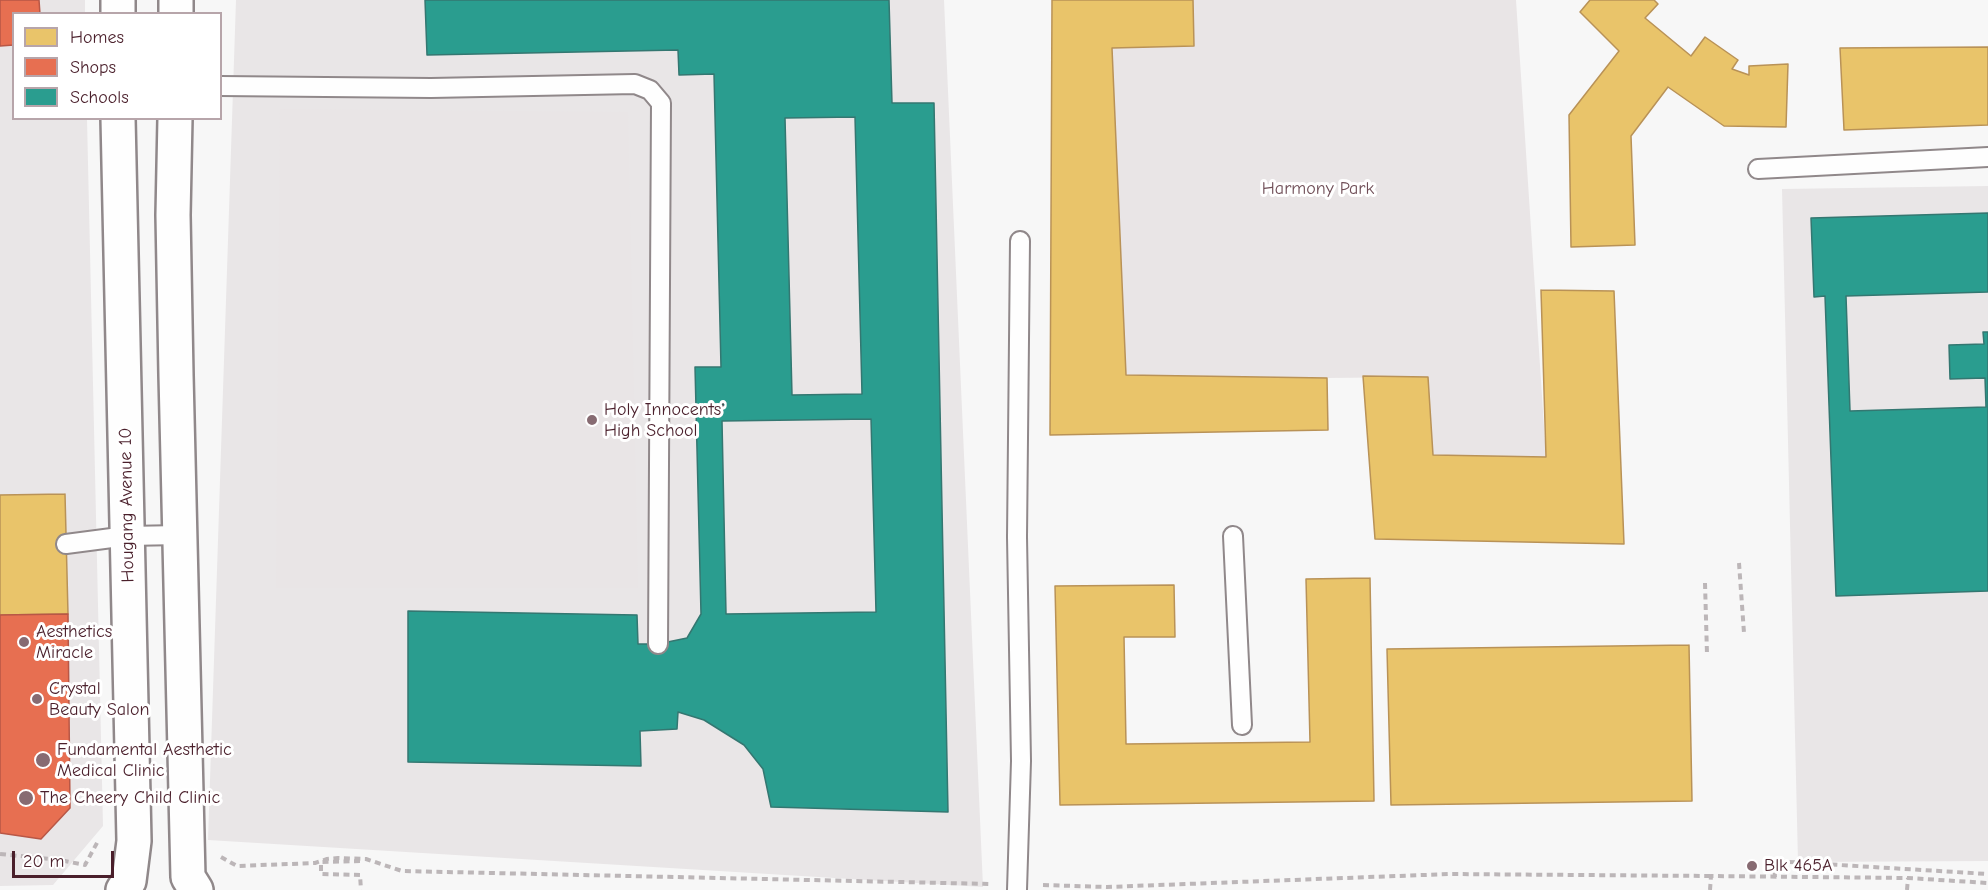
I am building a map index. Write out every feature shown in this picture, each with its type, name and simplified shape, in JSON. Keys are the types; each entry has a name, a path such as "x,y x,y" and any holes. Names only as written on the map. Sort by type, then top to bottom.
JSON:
{"main road":[{"name":"Hougang Avenue 10","path":"118,120 120,530 134,841 129,882 123,890"},
{"path":"175,120 174,238 188,877 196,890"}],"lane":[{"path":"222,86 431,88 635,84 650,90 661,103 658,644"},
{"path":"1758,169 1988,157"},
{"path":"1017,887 1021,761 1017,537 1020,241"},
{"path":"66,544 120,530 180,535"},
{"path":"1233,536 1242,725"}],"path":[{"path":"1739,563 1744,633"},
{"path":"1705,583 1707,654"},
{"path":"0,854 85,865 99,840"},
{"path":"214,850 237,866 360,861"},
{"path":"321,862 327,859 366,859 402,871 1017,887 1107,887 1450,874 1908,878 1988,883"},
{"path":"1775,877 1774,861 1988,874"},
{"path":"321,862 321,874 360,874 361,890"},
{"path":"1710,890 1711,876"},
{"path":"1907,890 1908,878"}],"shaded area":[{"path":"0,0 85,0 85,12 12,12 12,120 87,120 103,826 53,885 0,886"},
{"name":"Holy Innocents' High School","path":"236,0 944,0 983,887 208,840"},
{"path":"1988,186 1988,861 1798,862 1782,189"}],"green space":[{"name":"Harmony Park","path":"1193,0 1516,0 1546,457 1433,455 1428,377 1126,375 1112,48 1194,45"},
{"path":"280,109 628,112 638,588 276,588"}],"building: Homes":[{"path":"1052,0 1193,0 1194,46 1112,48 1126,375 1327,378 1328,430 1050,435"},
{"path":"1590,0 1654,0 1658,4 1645,18 1691,56 1705,37 1738,60 1732,69 1749,75 1749,66 1788,64 1786,127 1724,126 1668,87 1631,136 1635,245 1571,247 1569,115 1619,51 1580,12"},
{"path":"1988,47 1988,125 1844,130 1840,48"},
{"path":"1541,290 1614,291 1624,544 1375,539 1363,376 1428,377 1433,455 1546,457"},
{"path":"65,494 68,614 0,615 0,495"},
{"path":"1370,578 1374,801 1060,805 1055,586 1174,585 1175,637 1124,637 1126,744 1310,742 1306,579"},
{"path":"1689,645 1692,801 1391,805 1387,649"}],"building: Shops":[{"path":"0,0 39,0 40,12 12,12 12,45 0,46"},
{"path":"68,614 70,808 41,839 0,833 0,615"}],"building: Schools":[{"path":"425,0 889,0 892,103 934,103 948,812 771,807 763,769 744,745 704,720 678,712 677,729 640,731 641,766 408,762 408,611 637,615 638,644 658,644 687,638 701,614 695,367 721,367 714,74 679,75 678,50 427,55","holes":["855,117 862,394 792,395 785,118","871,419 876,612 726,614 722,421"]},
{"path":"1988,213 1988,292 1846,296 1850,411 1986,407 1985,378 1950,379 1949,345 1984,344 1983,332 1988,332 1988,591 1836,596 1825,296 1814,297 1811,218"}],"place":[{"name":"Holy Innocents' High School","path":"592,420"},
{"name":"Aesthetics Miracle","path":"24,642"},
{"name":"Crystal Beauty Salon","path":"37,699"},
{"name":"Fundamental Aesthetic Medical Clinic","path":"43,760"},
{"name":"The Cheery Child Clinic","path":"26,798"},
{"name":"Blk 465A","path":"1752,866"}]}
